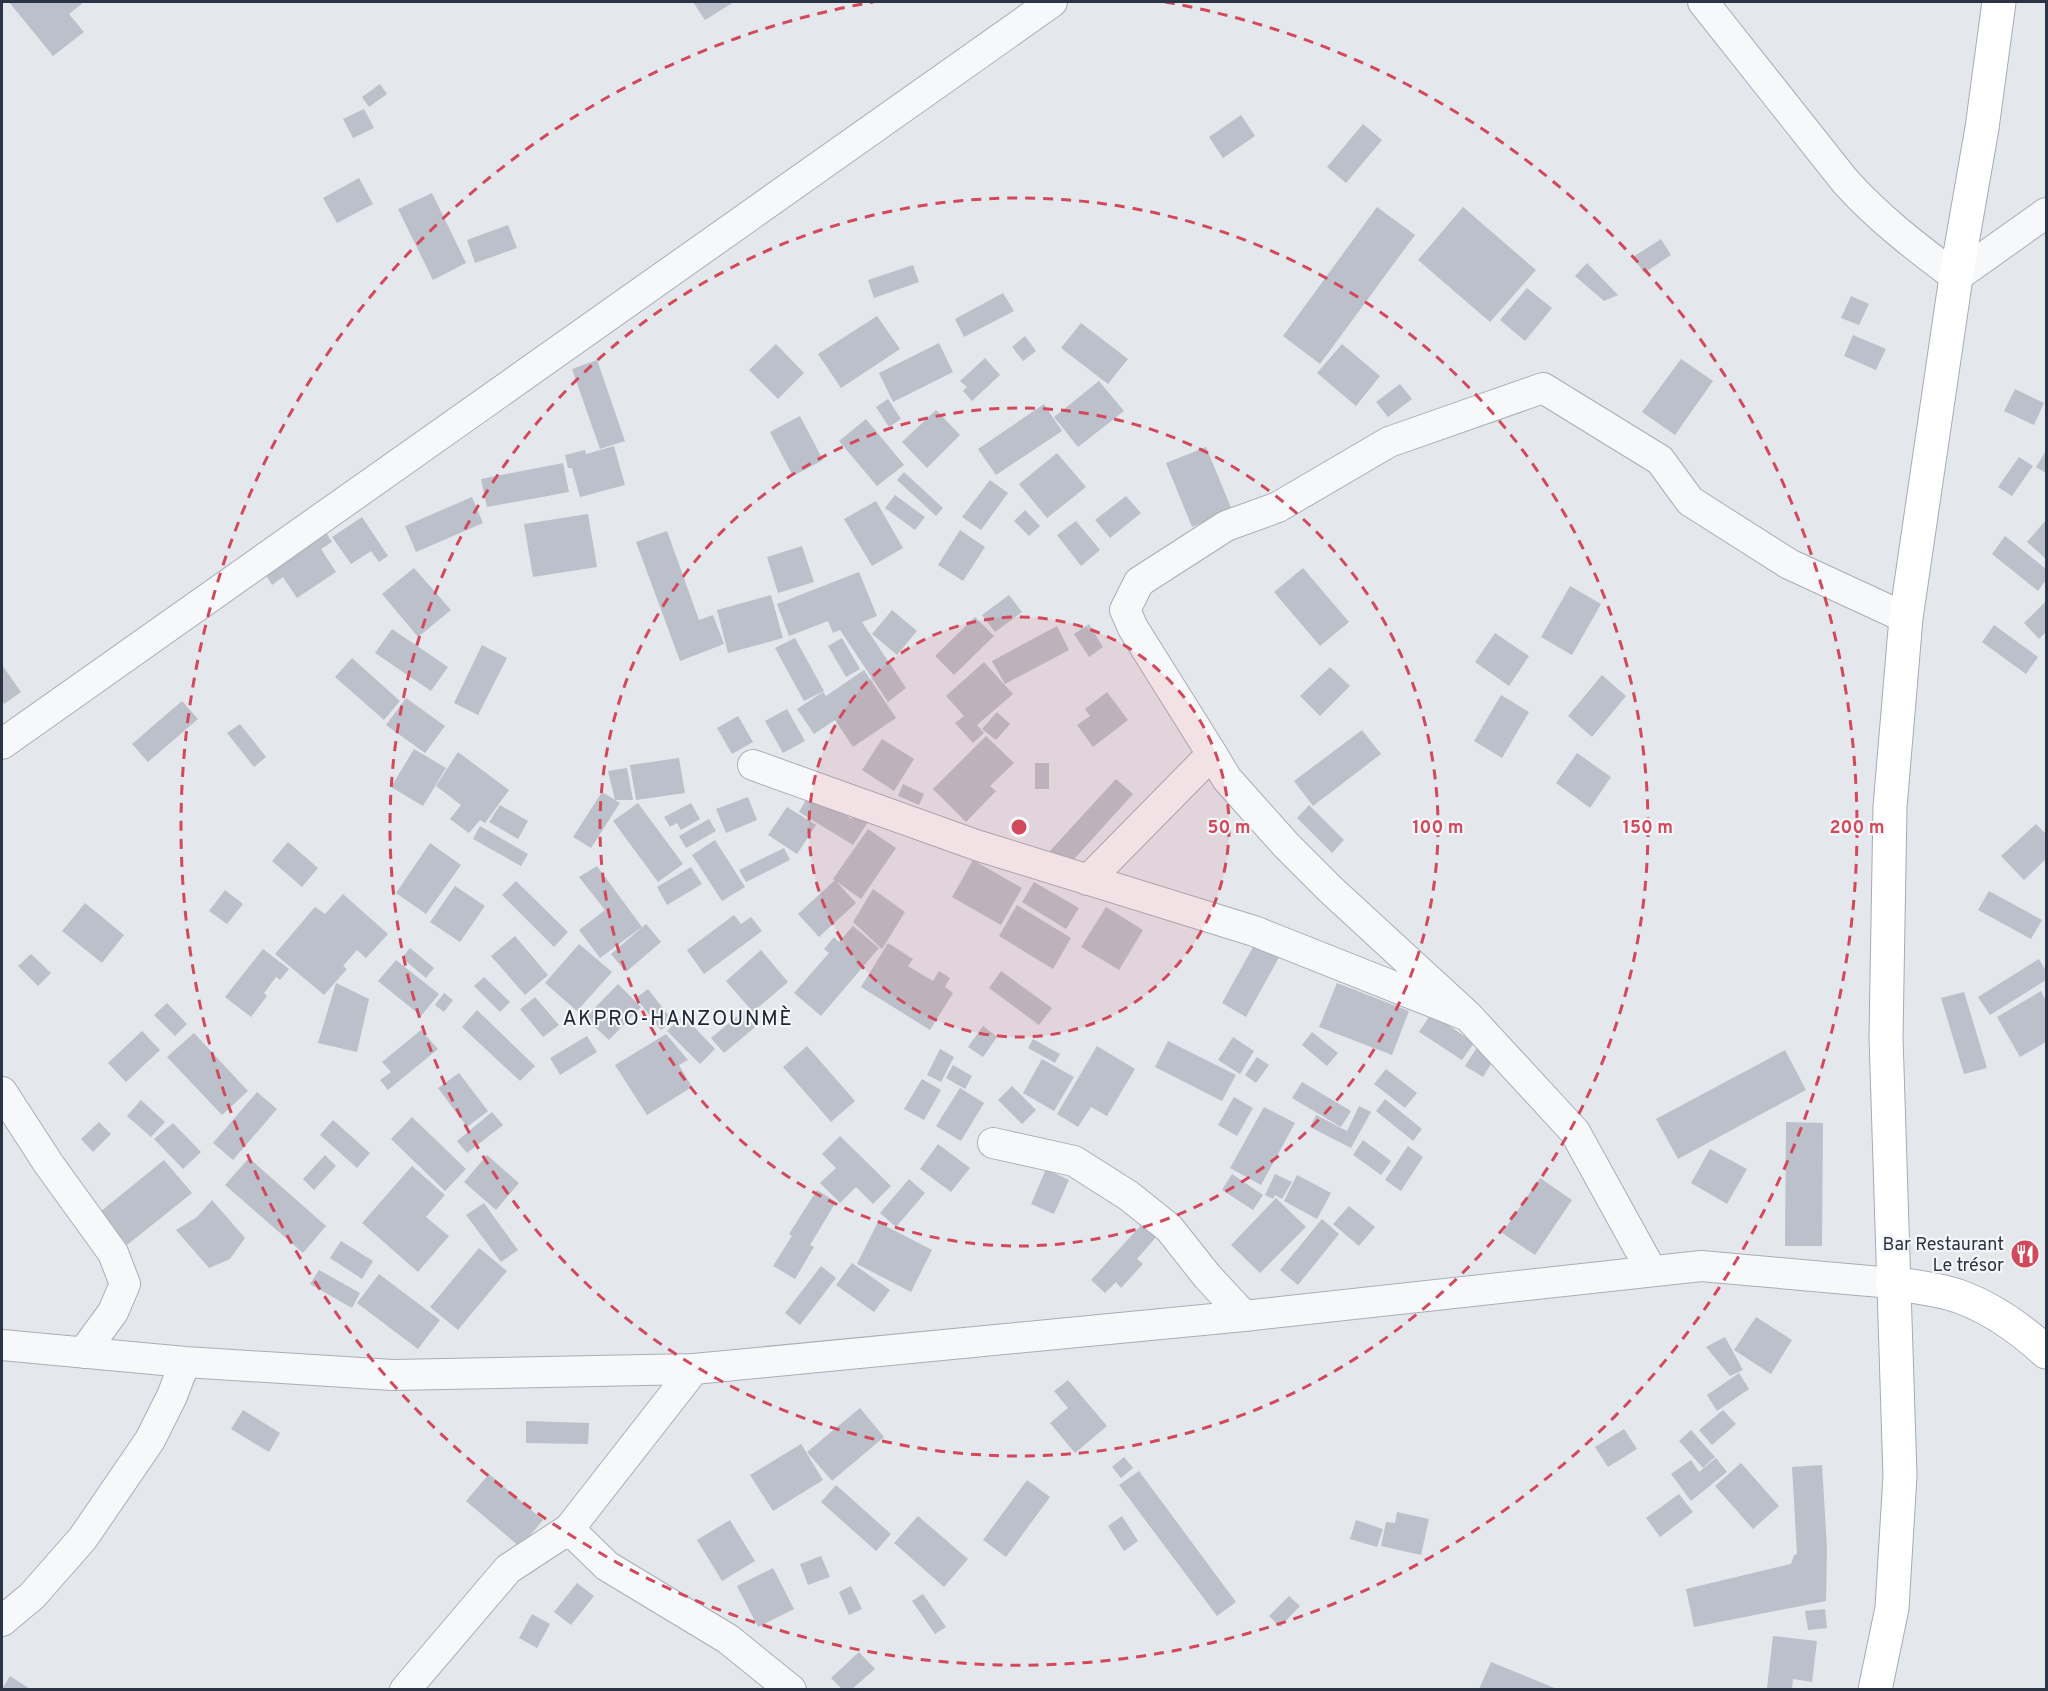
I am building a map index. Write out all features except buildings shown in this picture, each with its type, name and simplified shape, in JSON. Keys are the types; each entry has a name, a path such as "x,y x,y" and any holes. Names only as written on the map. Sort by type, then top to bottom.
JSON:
{"main road":[{"path":"1875,1689 1892,1608 1900,1476 1892,1283 1886,1037 1890,807 1906,618 1956,277 1982,128 1999,2"},
{"path":"1892,1283 1959,1296 1996,1313 2031,1338 2046,1352"}],"street":[{"path":"2,744 1052,2"},
{"path":"1703,2 1845,182 1866,205 1895,231 1956,277 2046,213"},
{"path":"1651,1270 1575,1132 1468,1016 1330,889 1287,846 1227,779 1133,628 1125,610 1139,582 1226,526 1278,507 1389,442 1543,388 1660,460 1690,501 1789,564 1906,618"},
{"path":"1088,880 1212,754"},
{"path":"753,765 976,845 1254,931 1468,1016"},
{"path":"2,1092 48,1163 113,1253 125,1284 113,1312 83,1353"},
{"path":"993,1143 1074,1161 1129,1196 1168,1228 1207,1276 1244,1316"},
{"path":"2,1345 185,1362 392,1375 694,1369 1244,1316 1701,1266 1892,1283"},
{"path":"2,1621 32,1596 83,1538 150,1440 172,1396 185,1362"},
{"path":"405,1689 508,1569 569,1529 694,1369"},
{"path":"569,1529 607,1566 728,1639 791,1689"}],"place":[{"name":"Bar Restaurant Le trésor","path":"2025,1254"}],"district":[{"name":"AKPRO-HANZOUNMÈ","path":"678,1018"}]}
